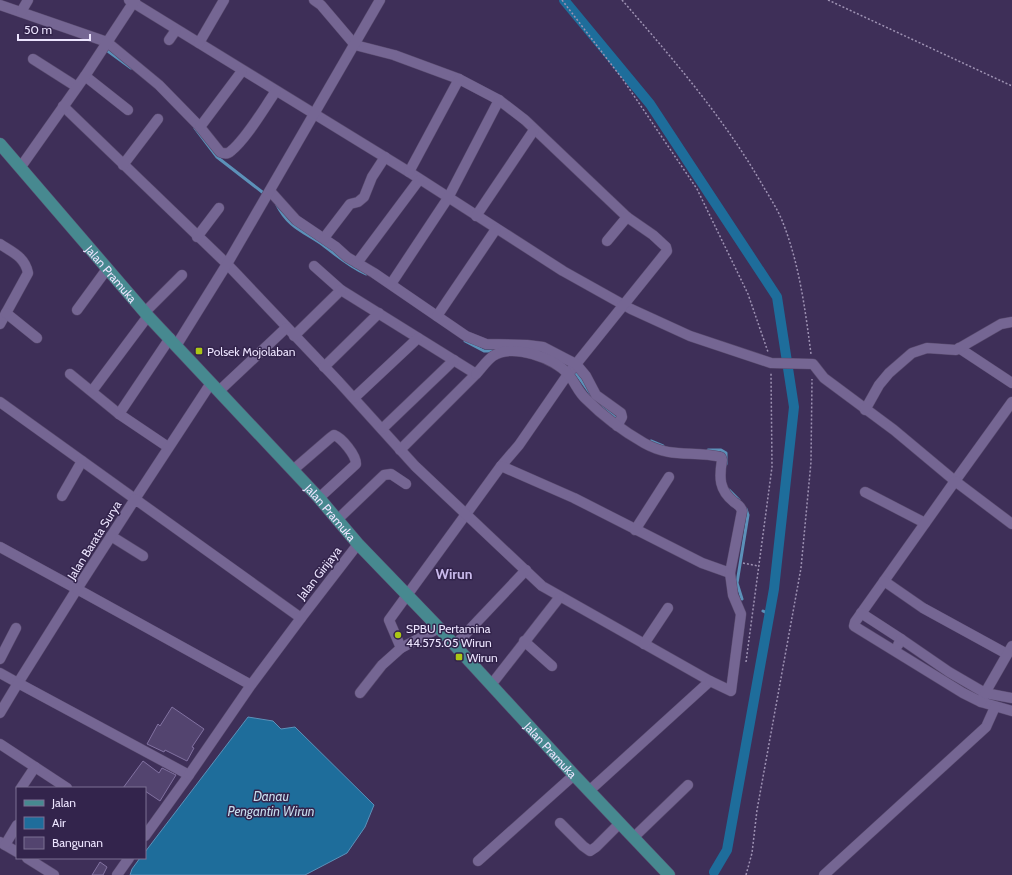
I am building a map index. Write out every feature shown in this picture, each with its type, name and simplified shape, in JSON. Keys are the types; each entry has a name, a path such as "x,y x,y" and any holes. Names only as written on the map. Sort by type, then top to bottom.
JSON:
{"main road":[{"name":"Jalan Pramuka","path":"0,144 146,314 319,498 358,544 455,645 574,775 669,875"}],"street":[{"path":"21,12 28,0"},
{"path":"199,43 224,0"},
{"path":"314,0 321,5 355,45 394,55 459,79 499,100 525,120 627,217 653,235 666,247 667,251 572,369 519,445 501,466 389,620 401,648"},
{"path":"119,414 173,342 227,264 380,0"},
{"path":"20,168 85,76 133,1 242,71 409,172 419,180 563,272 623,305 690,336 777,364 809,364 824,378 865,410 894,430 955,481 1012,524"},
{"path":"0,5 104,46 159,85 200,127 220,152 224,154 230,152 240,142 276,91"},
{"path":"169,40 176,30"},
{"path":"33,59 76,88"},
{"path":"200,127 242,71"},
{"path":"85,76 128,110"},
{"path":"409,172 459,79"},
{"path":"391,284 448,198 499,100"},
{"path":"63,106 197,237 227,264 286,328 354,398 400,450 542,586 560,598 710,681 731,691 741,614 733,595 730,573 742,511 739,505 722,490 720,484 721,457 666,452 646,444 580,394 572,369 543,347 528,345 486,344 478,341 437,316 391,284 348,257 324,238 296,220 268,194"},
{"path":"123,165 158,119"},
{"path":"476,216 534,130"},
{"path":"324,238 350,204 358,202 364,197 372,177 385,157"},
{"path":"358,263 419,180"},
{"path":"197,237 219,208"},
{"path":"607,241 627,217"},
{"path":"437,316 496,229"},
{"path":"0,244 20,257 26,264 28,272 0,324"},
{"path":"314,266 341,290 476,374"},
{"path":"77,310 107,269"},
{"path":"92,392 146,314 182,275"},
{"path":"294,336 341,290"},
{"path":"6,313 37,338"},
{"path":"324,367 379,313"},
{"path":"865,410 889,373 912,353 927,348 956,350 1001,324 1012,322"},
{"path":"1,404 135,499 168,448 215,387 286,328"},
{"path":"354,398 418,338"},
{"path":"960,348 1012,383"},
{"path":"400,450 492,357 502,352 536,354 586,376 596,394 622,413 619,423"},
{"path":"382,429 454,360"},
{"path":"70,374 119,414 168,448"},
{"path":"1012,402 925,522 854,626 897,645 949,672 995,707 1012,711"},
{"path":"293,470 334,435 340,439 355,458 356,464 319,498"},
{"path":"62,496 82,461"},
{"path":"501,466 574,498 702,563 730,573"},
{"path":"337,520 384,475 391,474 406,484"},
{"path":"635,530 669,477"},
{"path":"865,492 925,522"},
{"name":"Jalan Barata Surya","path":"251,685 77,588 135,499 301,618"},
{"path":"111,536 143,556"},
{"name":"Jalan Girijaya","path":"301,618 358,544"},
{"path":"0,547 77,588 0,713"},
{"path":"455,645 526,570"},
{"path":"884,581 923,608 1010,650 983,698"},
{"path":"491,685 524,641 560,598"},
{"path":"644,644 668,608"},
{"path":"862,613 897,645"},
{"path":"146,835 190,775 251,685 301,618"},
{"path":"0,659 16,628"},
{"path":"360,692 382,665 401,648 439,628"},
{"path":"524,641 552,666"},
{"path":"0,673 190,775"},
{"path":"589,791 710,681"},
{"path":"983,698 1012,698"},
{"path":"824,875 986,727 995,707"},
{"path":"0,744 65,787"},
{"path":"22,787 35,767"},
{"path":"478,861 574,775"},
{"path":"634,837 688,785"},
{"path":"560,823 590,851 620,823"},
{"path":"16,826 3,843 16,851"},
{"path":"29,859 54,875"},
{"path":"117,875 128,859"}],"path":[{"path":"622,0 688,77 743,150 780,218 795,259 804,300 809,364 811,462 801,568 757,810 752,853 746,875"},
{"path":"828,0 1012,86"},
{"path":"745,564 758,566"}],"water":[{"name":"Danau Pengantin Wirun","path":"248,717 273,721 281,729 295,727 374,805 365,827 347,853 305,875 130,875 132,869 139,859 146,859 146,851"}],"building":[{"path":"172,707 204,729 192,747 194,748 187,761 165,750 164,752 147,744 158,724 160,726"},
{"path":"143,761 159,773 162,768 176,775 160,801 146,792 146,787 124,787"},
{"path":"100,862 107,867 103,875 92,875"}],"waterway":[{"path":"564,0 650,104 777,297 794,407 774,589 727,850 714,872"},
{"path":"105,49 131,68"},
{"path":"195,128 217,157 266,195"},
{"path":"277,205 286,219 297,228 323,245 349,265 366,274"},
{"path":"465,341 484,351 495,351"},
{"path":"561,362 575,372 592,396"},
{"path":"597,401 617,419"},
{"path":"651,441 663,446"},
{"path":"708,450 721,450 726,453 726,464"},
{"path":"729,490 739,500"},
{"path":"742,599 737,583 748,515 746,509"},
{"path":"763,611 769,614"}],"place":[{"name":"Polsek Mojolaban","path":"199,351"},
{"name":"SPBU Pertamina 44.575.05 Wirun","path":"398,635"},
{"name":"Wirun","path":"459,657"}],"district":[{"name":"Wirun","path":"454,574"}]}
